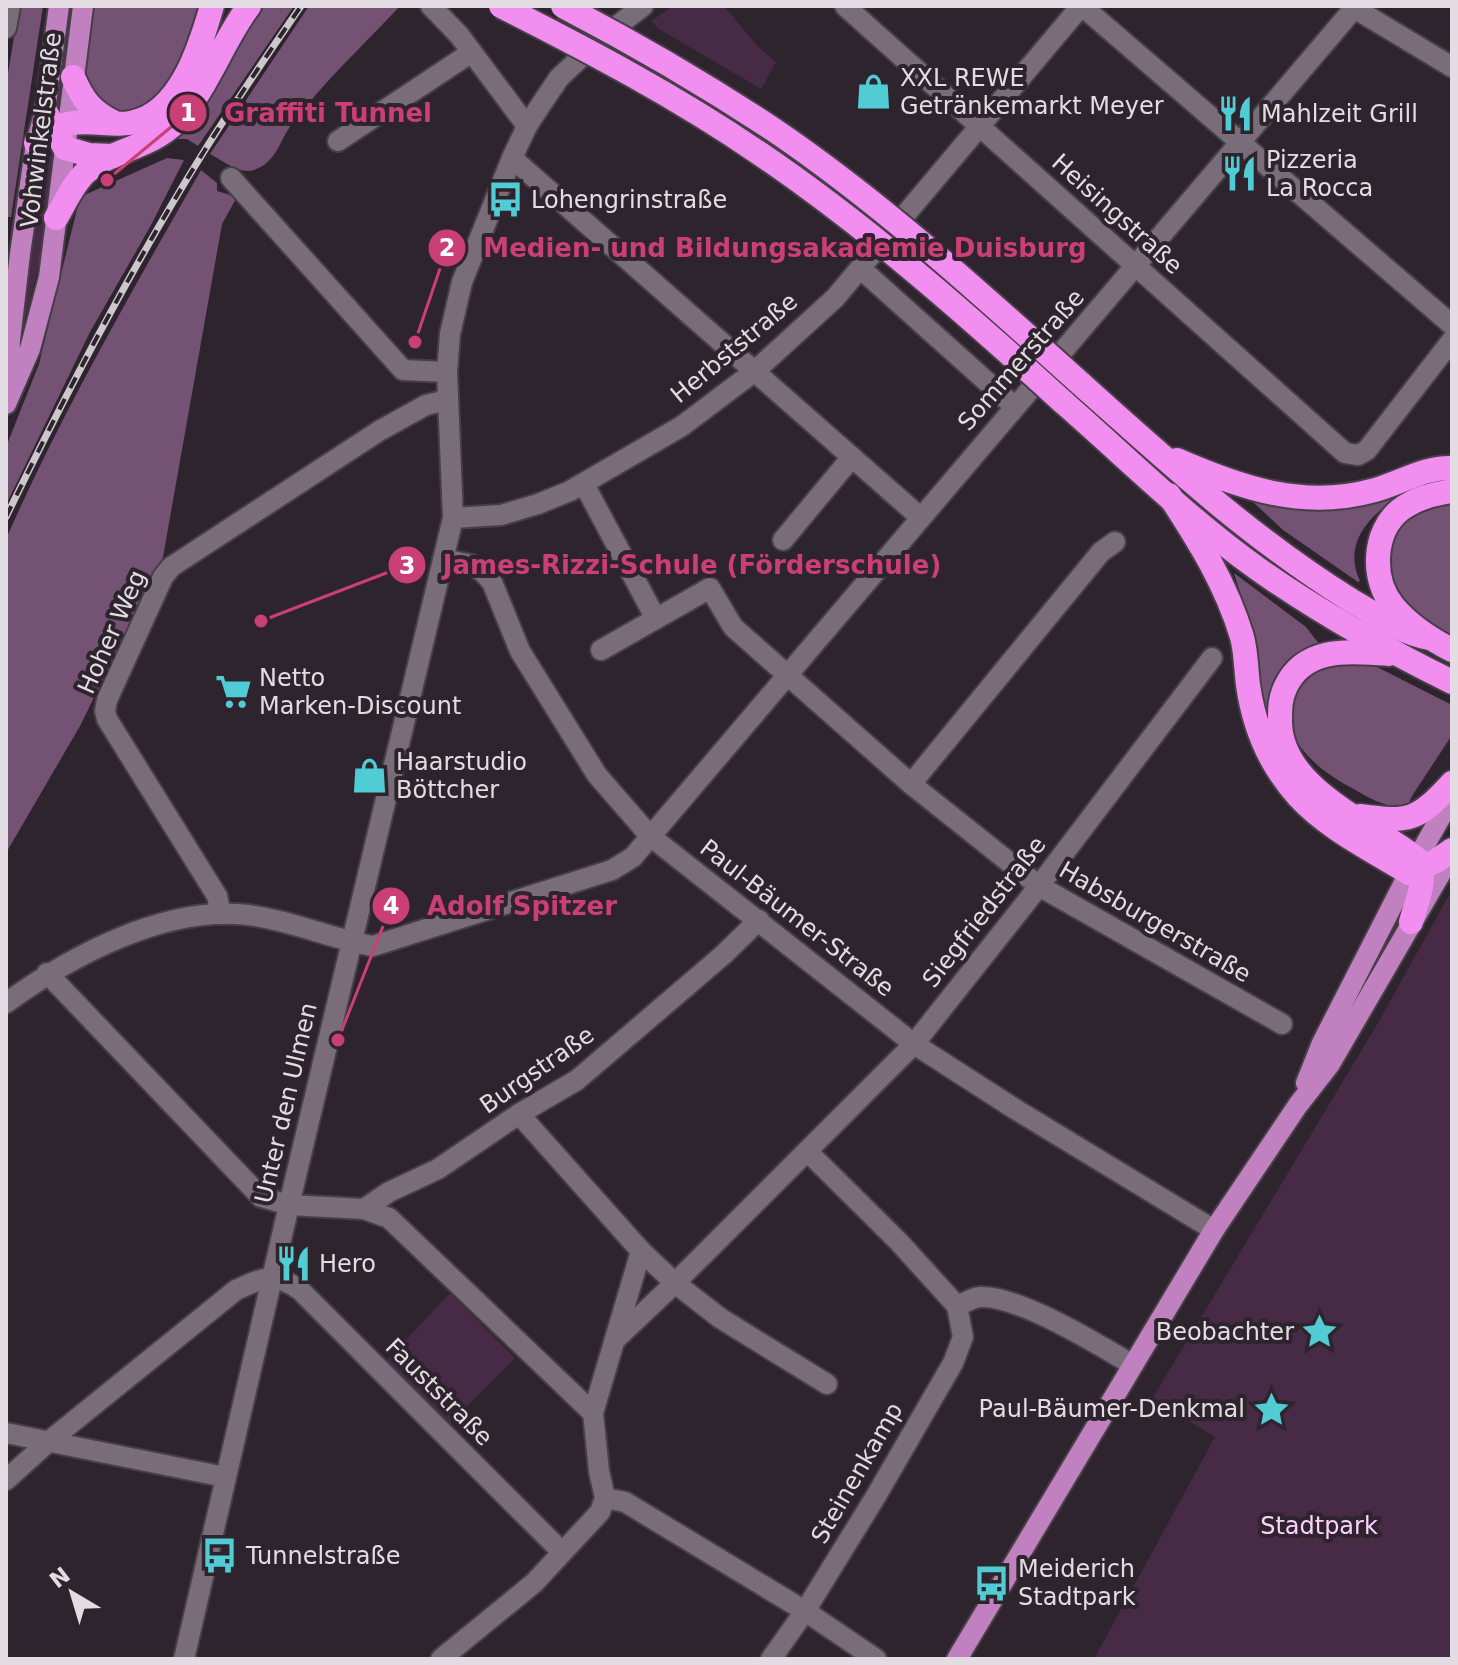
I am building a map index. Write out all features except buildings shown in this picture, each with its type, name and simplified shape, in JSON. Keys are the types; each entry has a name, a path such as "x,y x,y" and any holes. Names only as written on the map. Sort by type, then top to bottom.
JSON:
{"highway":[{"path":"53,131 132,122 150,116 165,104 189,68 212,6"},
{"path":"56,218 78,180 88,171 113,156 160,136 178,120 249,6"},
{"path":"501,6 598,55 759,153 902,261 1169,495 1256,567 1396,655 1452,682"},
{"path":"563,6 693,78 776,132 919,241 1215,503 1270,546 1399,628 1415,636 1429,638"},
{"path":"582,6 616,33"},
{"path":"73,77 91,110 115,123"},
{"path":"53,131 89,155 113,156"},
{"path":"1156,451 1248,488 1273,495 1303,498 1336,498 1376,490 1418,474 1452,468"},
{"path":"1452,491 1420,498 1399,511 1378,550 1382,586 1391,604 1429,638 1452,650"},
{"path":"1169,495 1216,568 1229,599 1243,641 1251,703 1269,755 1298,797 1322,817 1416,867"},
{"path":"1396,655 1341,651 1322,654 1303,664 1287,683 1280,701 1280,734 1287,754 1313,787 1398,844 1423,877 1411,922"},
{"path":"1349,814 1395,821 1420,814 1452,783"},
{"path":"1416,867 1452,852"}],"main road":[{"name":"Vohwinkelstraße","path":"7,401 30,349 49,277 56,218 53,131 59,6"},
{"name":"Vohwinkelstraße","path":"7,401 10,340 53,131 73,77 83,6"},
{"path":"1298,1105 1322,1043 1452,797"},
{"path":"957,1659 1214,1230 1298,1105 1330,1064 1452,852"}],"street":[{"name":"Vohwinkelstraße","path":"6,28 10,6"},
{"path":"431,6 450,24 527,126"},
{"name":"Unter den Ulmen","path":"184,1659 453,518 447,372 450,334 462,282 527,126 559,78 600,39 643,6"},
{"name":"Heisingstraße","path":"845,6 1345,453 1358,455 1367,450 1452,340"},
{"path":"1082,6 1452,325"},
{"name":"Herbststraße","path":"453,518 501,515 538,504 584,484 682,426 755,371 835,298 1082,6"},
{"path":"1355,7 1452,67"},
{"name":"Sommerstraße","path":"351,943 373,946 612,870 633,857 1355,7"},
{"path":"338,141 472,52"},
{"path":"512,158 920,517"},
{"path":"231,178 403,370 447,372"},
{"path":"860,268 1014,406"},
{"name":"Hoher Weg","path":"221,914 217,896 107,719 107,700 163,577 171,567 379,431 426,405 447,400"},
{"path":"783,540 852,457"},
{"path":"584,484 656,619"},
{"path":"911,784 1101,552 1115,542"},
{"name":"Paul-Bäumer-Straße","path":"443,559 472,565 492,582 520,651 597,775 650,836 914,1044 1214,1230"},
{"path":"601,650 710,588 733,627 787,673"},
{"name":"Siegfriedstraße","path":"614,1341 914,1044 1212,658"},
{"name":"Habsburgerstraße","path":"787,673 911,784 1039,886 1282,1024"},
{"path":"6,1003 47,973 96,948 171,922 221,914 248,915 298,925 351,943"},
{"name":"Burgstraße","path":"364,1209 389,1192 438,1169 519,1114 577,1080 723,955 759,920"},
{"path":"47,973 261,1197 289,1205 364,1209 389,1218 593,1413"},
{"path":"519,1114 641,1251 675,1283 720,1318 827,1384"},
{"path":"807,1151 899,1242 957,1306 981,1297 1006,1302 1062,1324 1133,1365"},
{"path":"441,1659 534,1583 600,1512 605,1498 593,1413 641,1251"},
{"path":"6,1480 48,1442 236,1290 273,1277"},
{"name":"Fauststraße","path":"273,1277 286,1280 300,1290 562,1552"},
{"name":"Steinenkamp","path":"771,1659 805,1611 953,1363 963,1337 957,1306"},
{"path":"6,1433 225,1477"},
{"path":"605,1498 625,1502 805,1611 876,1659"}],"green space":[{"path":"71,6 75,6 61,113 58,114 57,105"},
{"path":"673,6 724,6 759,48 776,62 761,89 659,29 651,21"},
{"path":"45,151 51,154 54,161 40,259 20,342 17,342"},
{"name":"Stadtpark","path":"1452,890 1452,1659 1094,1659 1215,1437 1152,1399 1378,1023"},
{"path":"450,1293 515,1358 450,1423 387,1360"}],"shaded area":[{"path":"19,6 43,6 11,217 6,217 6,86"},
{"path":"94,6 200,6 171,76 146,105 130,112 112,112 103,108 86,85 85,66"},
{"path":"261,6 294,6 198,146 187,139 175,139 182,131"},
{"path":"309,6 400,6 304,108 268,162 249,171 231,166 210,154"},
{"path":"167,158 184,160 90,332 6,505 6,447 39,364 80,197"},
{"path":"201,170 217,183 217,191 237,197 222,224 163,557 80,726 6,853 6,539 74,398"},
{"path":"1413,489 1375,515 1358,538 1355,566 1358,582 1283,530 1251,500 1274,504"},
{"path":"1452,502 1452,637 1408,613 1384,570 1389,538 1412,511"},
{"path":"1234,573 1306,627 1320,645 1268,727 1248,617"},
{"path":"1354,661 1373,665 1452,705 1452,735 1407,807 1377,802 1335,778 1308,756 1298,744 1292,729 1290,714 1294,699 1305,682 1327,666"}],"railway":[{"path":"6,517 124,287 215,134 301,6"}],"place":[{"name":"XXL REWE Getränkemarkt Meyer","path":"874,92"},
{"name":"Mahlzeit Grill","path":"1235,114"},
{"name":"Pizzeria La Rocca","path":"1240,174"},
{"name":"Graffiti Tunnel","path":"107,180"},
{"name":"Lohengrinstraße","path":"505,200"},
{"name":"Medien- und Bildungsakademie Duisburg","path":"415,342"},
{"name":"James-Rizzi-Schule (Förderschule)","path":"261,621"},
{"name":"Netto Marken-Discount","path":"233,692"},
{"name":"Haarstudio Böttcher","path":"370,776"},
{"name":"Adolf Spitzer","path":"338,1040"},
{"name":"Hero","path":"293,1264"},
{"name":"Beobachter","path":"1320,1332"},
{"name":"Paul-Bäumer-Denkmal","path":"1271,1409"},
{"name":"Tunnelstraße","path":"220,1556"},
{"name":"Meiderich Stadtpark","path":"992,1583"}]}
